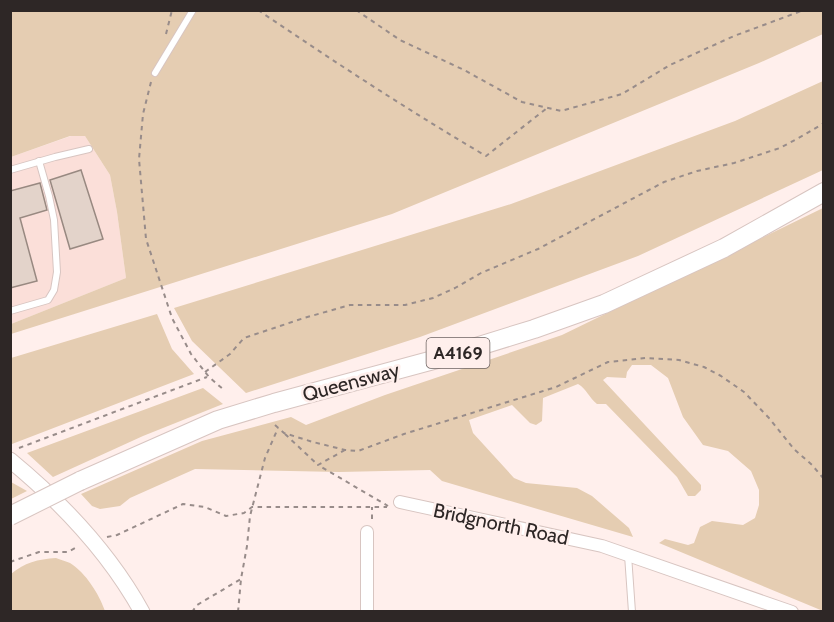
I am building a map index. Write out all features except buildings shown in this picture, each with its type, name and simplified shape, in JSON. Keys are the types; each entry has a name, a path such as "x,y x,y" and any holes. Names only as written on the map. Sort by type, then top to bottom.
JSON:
{"main road":[{"name":"Queensway","path":"10,516 80,480 218,420 437,359 604,304 724,248 824,192"}],"street":[{"path":"10,460 57,501 122,579 142,612"},
{"name":"Bridgnorth Road","path":"394,504 602,546 792,612"},
{"path":"367,532 368,612"}],"lane":[{"path":"155,73 193,10"},
{"path":"10,170 89,149"},
{"path":"10,311 48,300 54,290 57,272 54,220 39,161"},
{"path":"628,554 632,612"}],"path":[{"path":"258,10 392,99 486,156 548,108"},
{"path":"356,10 400,40 464,70 522,102 561,111 622,94 670,65 734,36 804,10"},
{"path":"155,73 143,114 139,159 146,239 172,318 191,354 209,377 224,390"},
{"path":"205,372 230,354 244,338 350,305 405,305 433,298 481,273 538,249 664,182 780,148 824,123"},
{"path":"284,433 345,450 358,451 404,434 556,387 608,362 646,358 668,359 704,367 744,392 824,479"},
{"path":"10,451 209,377"},
{"path":"238,612 252,507 265,458 277,426 318,465 394,504"},
{"path":"318,465 345,450"},
{"path":"10,562 39,552 69,552 90,539 117,535 183,504 205,507 226,516 244,513 252,507 394,504"},
{"path":"192,612 197,605 241,579"}],"shaded area":[{"path":"11,11 823,11 823,34 759,63 392,214 11,334 11,324 126,278 110,175 85,136 70,136 11,157"},
{"path":"823,81 823,170 638,256 420,337 246,393 192,341 174,308 511,204 735,121"},
{"path":"71,136 85,136 110,175 126,278 11,324 11,157"},
{"path":"823,208 823,611 659,543 665,539 688,545 694,543 700,527 712,521 743,525 755,518 759,505 759,490 751,471 728,451 703,445 683,417 668,378 651,365 632,365 626,378 607,377 603,380 701,485 701,490 695,496 688,496 677,477 606,404 597,404 578,384 543,398 542,421 536,425 530,423 512,405 469,420 473,433 514,478 526,483 577,488 592,496 629,528 633,537 442,481 430,470 339,472 195,469 130,498 120,506 100,509 92,506 81,494 202,441 291,417 306,425 385,395 562,335"},
{"path":"157,314 172,349 194,374 11,443 11,358"},
{"path":"203,388 223,404 143,436 53,477 27,453"},
{"path":"11,482 27,491 11,499"},
{"path":"56,558 70,563 87,578 105,611 11,611 11,574 32,562"}]}
